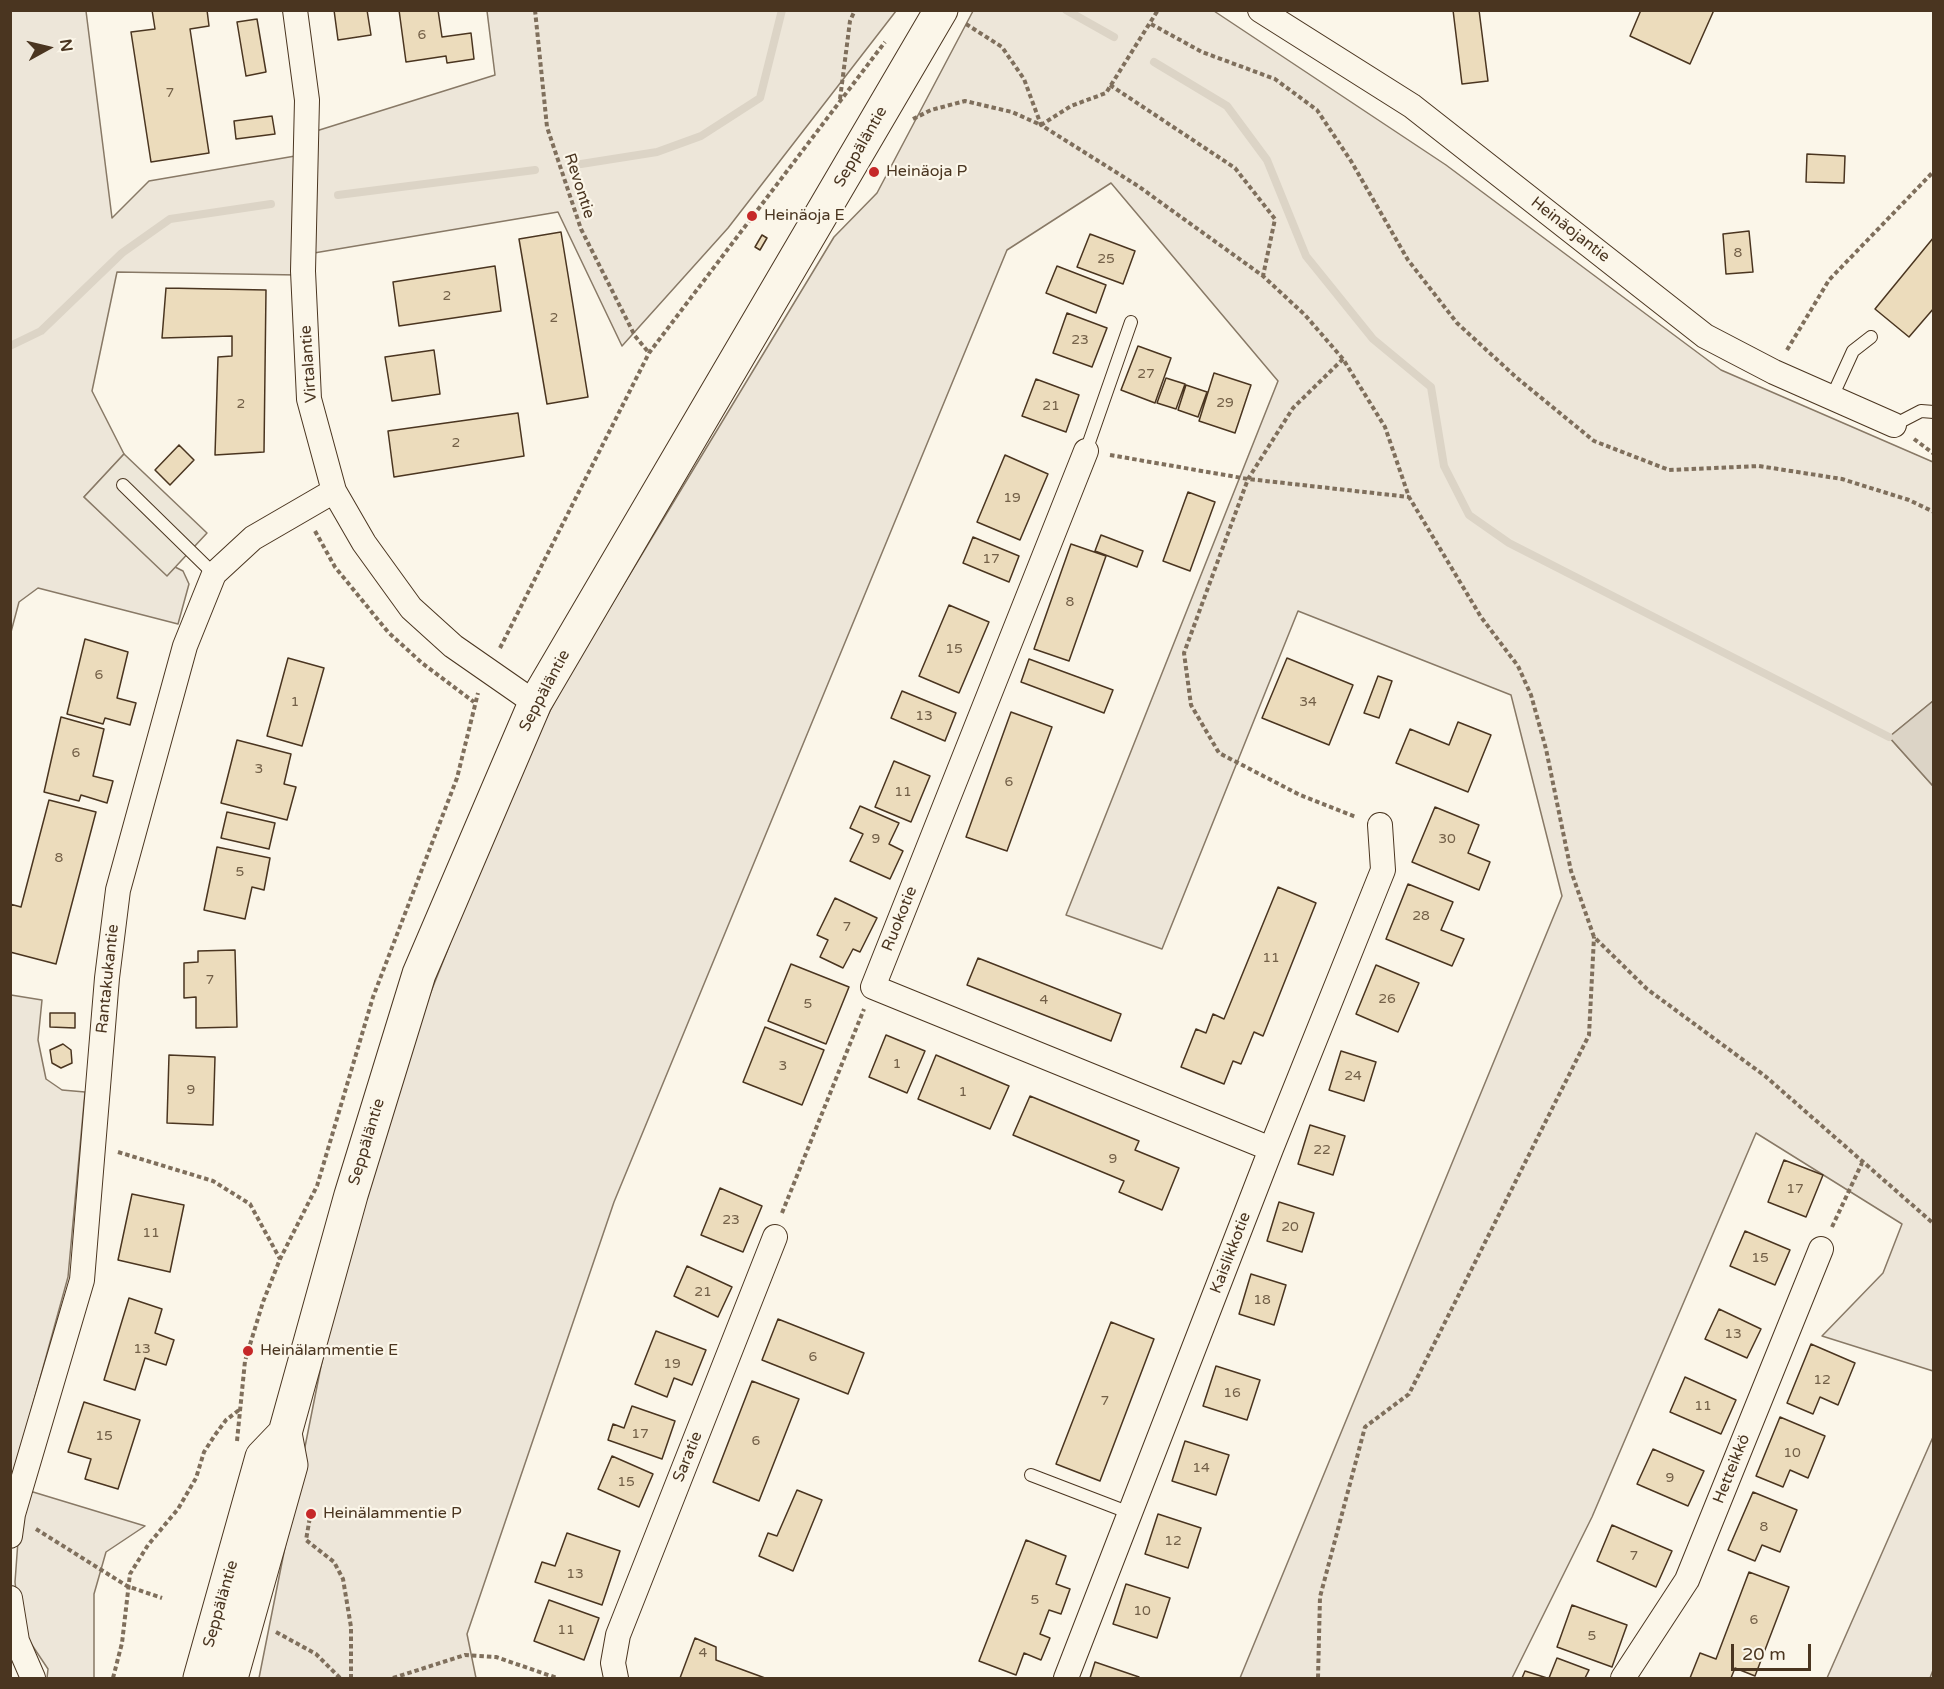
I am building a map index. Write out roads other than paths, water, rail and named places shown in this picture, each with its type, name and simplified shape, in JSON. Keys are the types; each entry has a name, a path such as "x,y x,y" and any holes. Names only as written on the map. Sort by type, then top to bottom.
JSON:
{"main road":[{"name":"Seppäläntie","path":"231,1678 291,1465 285,1433 351,1195 419,974 535,703 952,16"},
{"name":"Seppäläntie","path":"200,1678 262,1457 285,1433"}],"street":[{"name":"Virtalantie","path":"295,10 307,100 303,271 309,399 334,491 364,543 411,608 453,646 535,703"},
{"name":"Heinäojantie","path":"1260,10 1412,106 1705,336 1774,372 1894,425"},
{"name":"Ruokotie","path":"1086,451 873,987 1271,1149"},
{"name":"Rantakukantie","path":"12,1525 82,1280 107,978 118,890 185,646 214,574 253,538 334,491"},
{"name":"Kaislikkotie","path":"1066,1678 1271,1149 1383,870 1380,825"},
{"name":"Saratie","path":"616,1678 613,1663 618,1635 775,1237"},
{"name":"Hetteikkö","path":"1623,1678 1687,1580 1821,1249"},
{"path":"10,1598 16,1641 33,1678"}],"lane":[{"path":"1086,451 1131,322"},
{"path":"1832,398 1853,351 1871,337"},
{"path":"1894,425 1921,411 1934,412"},
{"path":"123,485 214,574"},
{"path":"1031,1475 1130,1513"}],"waterway":[{"path":"581,164 657,152 701,136 760,98 782,10"},
{"path":"1066,10 1114,37"},
{"path":"1154,62 1227,106 1267,160 1306,256 1373,339 1431,387 1444,466 1469,515 1509,543 1889,737"},
{"path":"338,195 535,170"},
{"path":"10,346 41,331 122,253 170,219 271,204"}],"place":[{"name":"Heinäoja P","path":"874,172"},
{"name":"Heinäoja E","path":"752,216"},
{"name":"Heinälammentie E","path":"248,1351"},
{"name":"Heinälammentie P","path":"311,1514"}]}
